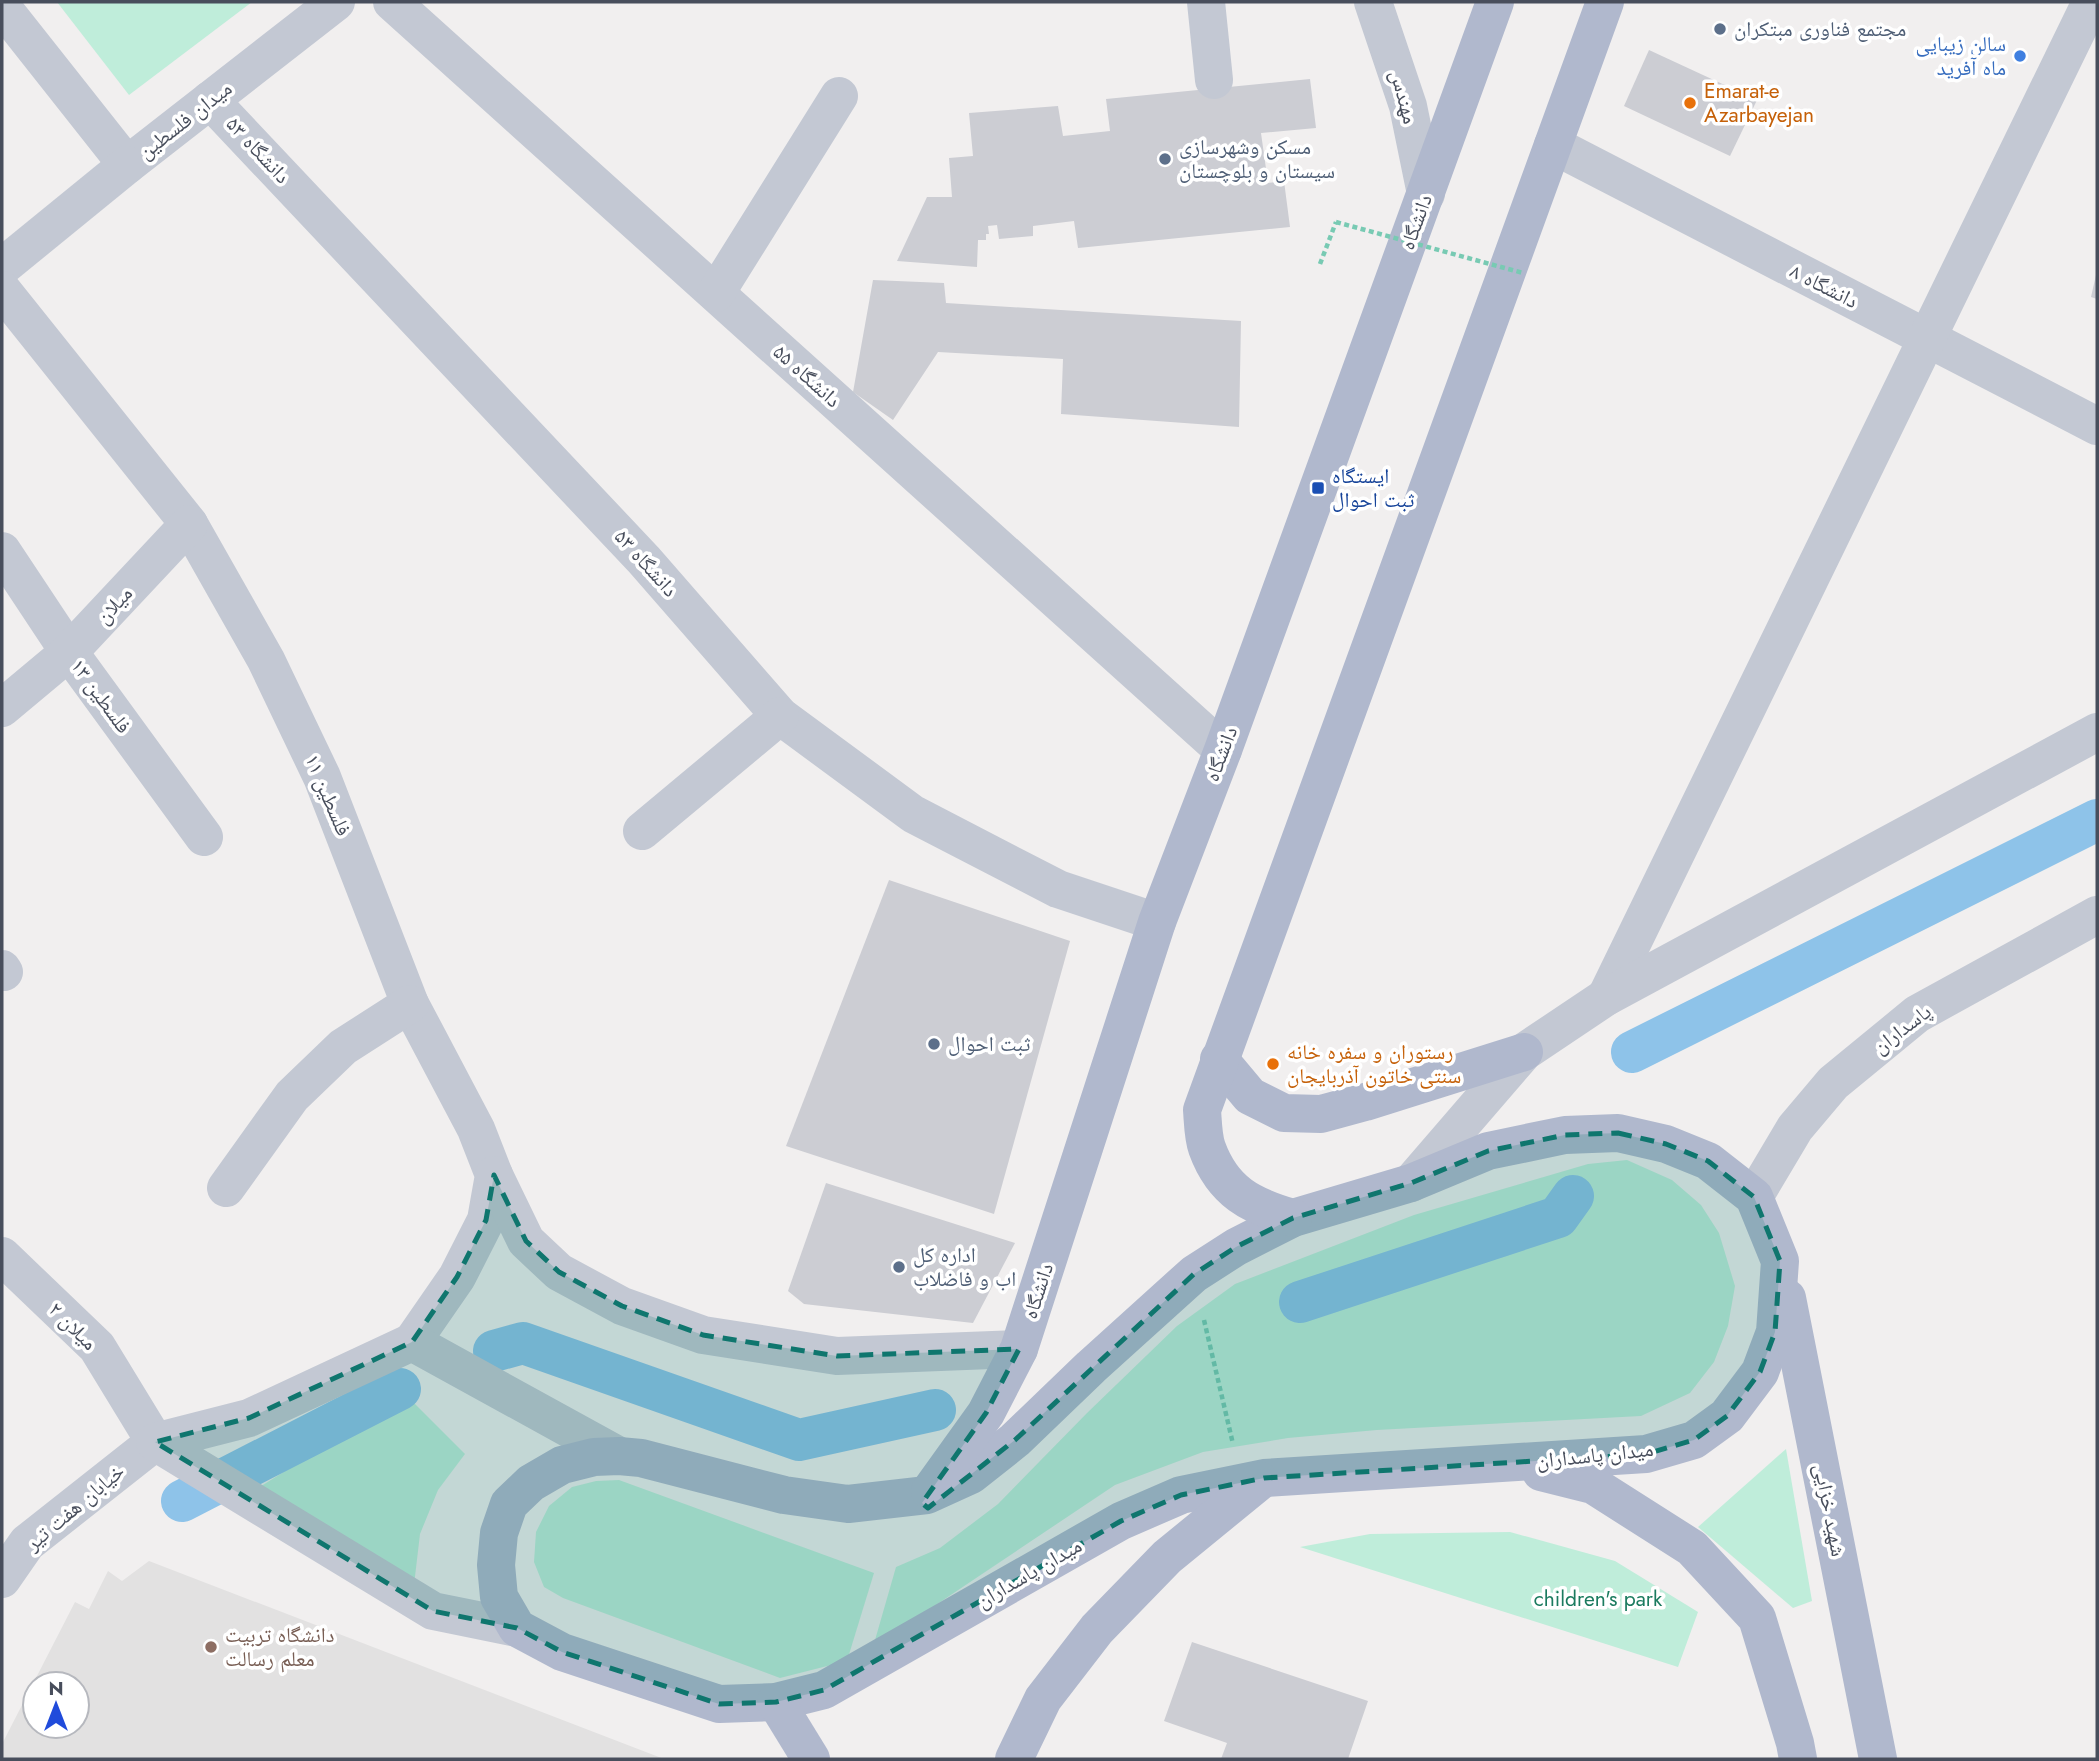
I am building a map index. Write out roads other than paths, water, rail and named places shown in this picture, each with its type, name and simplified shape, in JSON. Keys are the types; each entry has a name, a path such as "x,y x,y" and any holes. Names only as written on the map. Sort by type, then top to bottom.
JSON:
{"main road":[{"name":"دانشگاه","path":"927,1495 986,1413 1019,1349 1157,922 1223,750 1495,2"},
{"path":"1293,1218 1259,1208 1224,1183 1206,1146 1202,1110 1605,2"},
{"path":"1219,1059 1250,1096 1284,1113 1321,1114 1524,1052"},
{"name":"میدان پاسداران","path":"1618,1133 1666,1144 1708,1161 1754,1197 1780,1261 1775,1332 1760,1372 1727,1416 1694,1440 1646,1454 1264,1478 1181,1495 1121,1521 824,1690 776,1702 719,1704 562,1652 517,1628 499,1597 496,1565 499,1533 509,1504 531,1483 562,1465 594,1457 641,1458 784,1495 848,1504 927,1495 971,1475 1015,1440 1194,1274 1236,1247 1293,1218 1411,1184 1488,1151 1565,1135 1618,1133"},
{"name":"شهید خزایی","path":"1780,1261 1878,1759"},
{"path":"1508,1463 1592,1485 1692,1548 1757,1618 1798,1759"},
{"path":"1014,1759 1043,1699 1097,1629 1167,1557 1264,1478"},
{"path":"776,1702 811,1759"}],"street":[{"name":"میدان فلسطین","path":"2,7 127,165 336,2"},
{"name":"دانشگاه ۵۵","path":"392,2 1223,750"},
{"path":"1206,2 1214,80"},
{"name":"مهندس","path":"1373,2 1408,106 1426,194"},
{"path":"1606,997 2090,4"},
{"path":"716,293 839,96"},
{"name":"دانشگاه ۵۳","path":"210,100 645,560 780,716 913,814 1058,889 1157,922"},
{"name":"دانشگاه ۸","path":"1553,145 2097,426"},
{"path":"2,267 127,165"},
{"name":"فلسطین ۱۱","path":"2,290 189,524 266,660 322,778 410,1004 476,1129 526,1241 559,1272 621,1306 703,1335 837,1356 1019,1349"},
{"name":"میلان","path":"2,708 69,652 189,524"},
{"name":"فلسطین ۱۳","path":"2,551 69,652 204,837"},
{"path":"642,831 780,716"},
{"path":"1411,1184 1524,1052 1606,997 2097,732"},
{"name":"پاسداران","path":"1754,1197 1795,1128 1833,1083 1917,1014 2097,915"},
{"path":"226,1188 292,1096 343,1047 410,1004"},
{"path":"155,1442 249,1418 412,1342 457,1277 486,1220 495,1175"},
{"name":"میلان ۲","path":"2,1256 97,1348 155,1442"},
{"path":"412,1342 619,1456"},
{"path":"155,1442 433,1611 517,1628"},
{"name":"خیابان هفت تیر","path":"2,1579 27,1543 155,1442"}],"waterway":[{"path":"1632,1052 2097,820"},
{"path":"1300,1302 1558,1217 1573,1196"},
{"path":"494,1351 523,1343 799,1440 935,1410"},
{"path":"182,1501 400,1389"}],"place":[{"name":"مجتمع فناوری مبتکران","path":"1720,29"},
{"name":"سالن زیبایی ماه آفرید","path":"2020,56"},
{"name":"Emarat-e Azarbayejan","path":"1690,103"},
{"name":"مسکن وشهرسازی سیستان و بلوچستان","path":"1165,159"},
{"name":"ایستگاه ثبت احوال","path":"1318,488"},
{"name":"ثبت احوال","path":"934,1044"},
{"name":"رستوران و سفره خانه سنتی خاتون آذربایجان","path":"1273,1064"},
{"name":"اداره کل اب و فاضلاب","path":"899,1267"},
{"name":"دانشگاه تربیت معلم رسالت","path":"211,1647"}],"park label":[{"name":"children's park","path":"1598,1599"}]}
